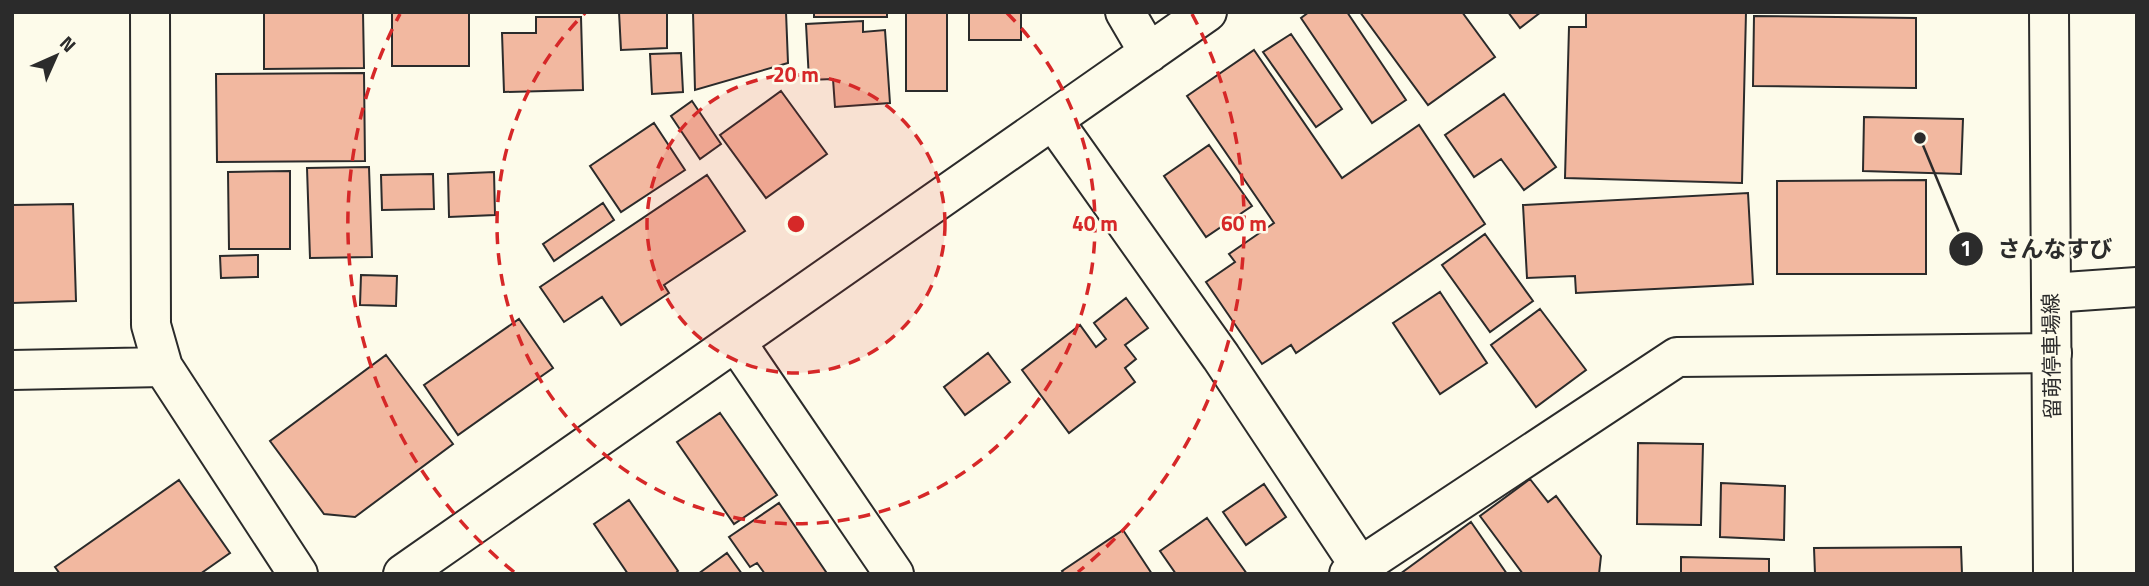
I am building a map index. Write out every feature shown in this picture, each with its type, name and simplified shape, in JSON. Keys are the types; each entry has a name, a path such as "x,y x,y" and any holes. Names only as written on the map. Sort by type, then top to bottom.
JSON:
{"street":[{"path":"150,12 151,325 163,367 298,574"},
{"path":"1125,12 1149,53"},
{"path":"403,574 1207,12"},
{"name":"留萌停車場線","path":"2049,12 2053,574"},
{"path":"1053,120 1221,357 1358,571 1677,357 2052,353"},
{"path":"2051,293 2137,288"},
{"path":"736,342 894,574"},
{"path":"12,370 163,367"}],"building":[{"path":"264,12 363,12 364,68 264,69"},
{"path":"392,12 469,12 469,66 392,66"},
{"path":"619,12 667,12 667,48 621,50"},
{"path":"693,12 786,12 788,63 695,90"},
{"path":"814,12 887,12 887,17 814,17"},
{"path":"906,12 947,12 947,91 906,91"},
{"path":"969,12 1021,12 1021,40 969,40"},
{"path":"1309,12 1347,12 1406,100 1372,123 1301,18"},
{"path":"1360,12 1462,12 1495,57 1428,105"},
{"path":"1508,12 1541,12 1520,28"},
{"path":"1586,12 1746,12 1742,183 1565,178 1569,27 1586,27"},
{"path":"1754,16 1916,18 1916,88 1753,86"},
{"path":"536,17 581,17 583,90 504,92 502,33 536,33"},
{"path":"863,21 863,32 885,30 890,103 835,107 833,79 809,80 806,24"},
{"path":"1291,34 1342,109 1316,127 1263,52"},
{"path":"1254,50 1342,178 1419,125 1485,224 1296,353 1291,345 1262,364 1206,282 1235,262 1229,254 1274,223 1187,96"},
{"path":"681,53 683,92 652,94 650,54"},
{"path":"364,73 365,161 217,162 216,74"},
{"path":"781,91 827,154 766,198 720,135"},
{"path":"1504,94 1556,167 1524,190 1501,159 1474,177 1445,135"},
{"path":"692,101 721,144 700,159 671,116"},
{"path":"1864,117 1963,119 1961,174 1863,171"},
{"path":"654,123 685,170 621,212 590,166"},
{"path":"1209,145 1252,206 1206,237 1164,176"},
{"path":"369,167 372,257 310,258 307,168"},
{"path":"290,171 290,249 229,249 228,172"},
{"path":"494,172 495,215 449,217 448,174"},
{"path":"433,174 434,209 382,210 381,175"},
{"path":"707,175 745,231 664,285 669,293 621,325 602,297 564,322 540,287"},
{"path":"1926,180 1926,274 1777,274 1777,181"},
{"path":"1748,193 1753,284 1576,293 1575,276 1527,278 1523,205"},
{"path":"603,203 614,220 554,261 543,244"},
{"path":"73,204 76,301 12,303 12,205"},
{"path":"1485,234 1533,301 1490,332 1442,265"},
{"path":"258,255 258,277 221,278 220,256"},
{"path":"361,275 397,276 396,306 360,305"},
{"path":"1440,292 1487,363 1440,394 1393,323"},
{"path":"1126,298 1148,328 1125,345 1136,359 1125,368 1135,382 1069,433 1022,370 1080,325 1096,347 1106,339 1094,323"},
{"path":"1540,309 1586,370 1536,407 1491,345"},
{"path":"519,319 553,368 458,435 424,385"},
{"path":"988,353 1010,382 965,415 944,387"},
{"path":"386,355 453,444 355,517 324,514 270,441"},
{"path":"720,413 777,495 734,524 677,442"},
{"path":"1638,443 1703,444 1701,525 1637,524"},
{"path":"1530,479 1548,502 1556,496 1601,556 1599,574 1523,574 1480,516"},
{"path":"179,480 230,553 200,574 60,574 55,567"},
{"path":"1721,483 1785,486 1784,540 1720,537"},
{"path":"1264,484 1286,517 1246,545 1223,512"},
{"path":"629,500 678,571 675,574 628,574 594,524"},
{"path":"779,503 826,572 823,574 765,574 757,563 750,567 729,537"},
{"path":"1207,518 1247,574 1176,574 1160,551"},
{"path":"1471,522 1507,574 1400,574"},
{"path":"1123,530 1152,574 1064,574 1062,571"},
{"path":"1961,547 1962,574 1815,574 1814,548"},
{"path":"727,553 742,574 698,574"},
{"path":"1681,557 1769,559 1769,574 1681,574"}],"place":[{"name":"さんなすび","path":"1920,138"}]}
